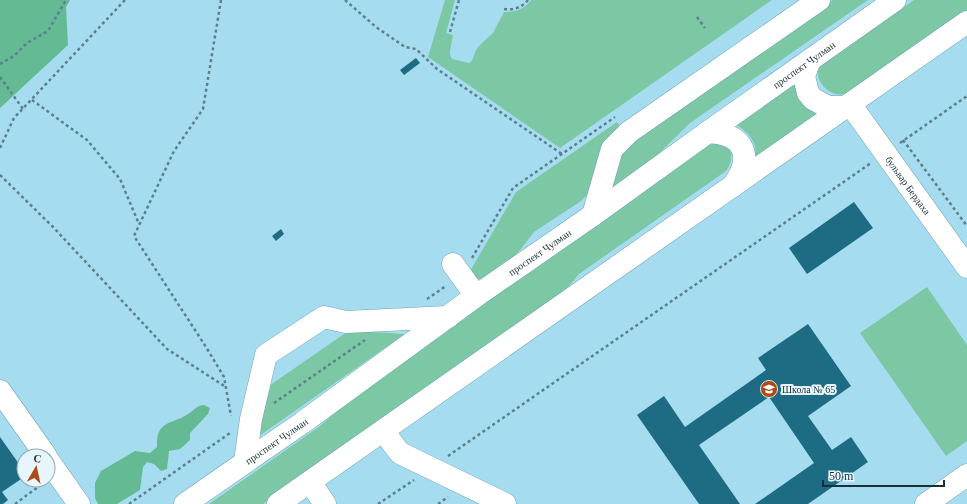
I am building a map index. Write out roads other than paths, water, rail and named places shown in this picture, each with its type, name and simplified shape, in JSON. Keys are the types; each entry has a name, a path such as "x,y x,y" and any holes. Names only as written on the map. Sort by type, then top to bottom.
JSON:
{"main road":[{"path":"593,215 612,149 629,132 819,0"},
{"name":"проспект Чулман","path":"185,504 895,0"},
{"path":"278,504 967,22"},
{"path":"810,60 804,76 808,93 813,99 828,107 848,105"},
{"name":"бульвар Бердаха","path":"848,105 885,153 967,267"},
{"path":"708,132 721,132 730,136 738,141 742,149 745,161 741,175 732,186"},
{"path":"457,270 476,296"},
{"path":"245,462 251,419 266,355 324,317 346,322 448,317"},
{"path":"0,391 40,448"},
{"path":"383,431 400,453 430,469 505,504"},
{"path":"56,471 79,504"},
{"path":"926,504 967,475"},
{"path":"310,482 325,504"}],"place":[{"name":"Школа № 65","path":"769,389"}]}
